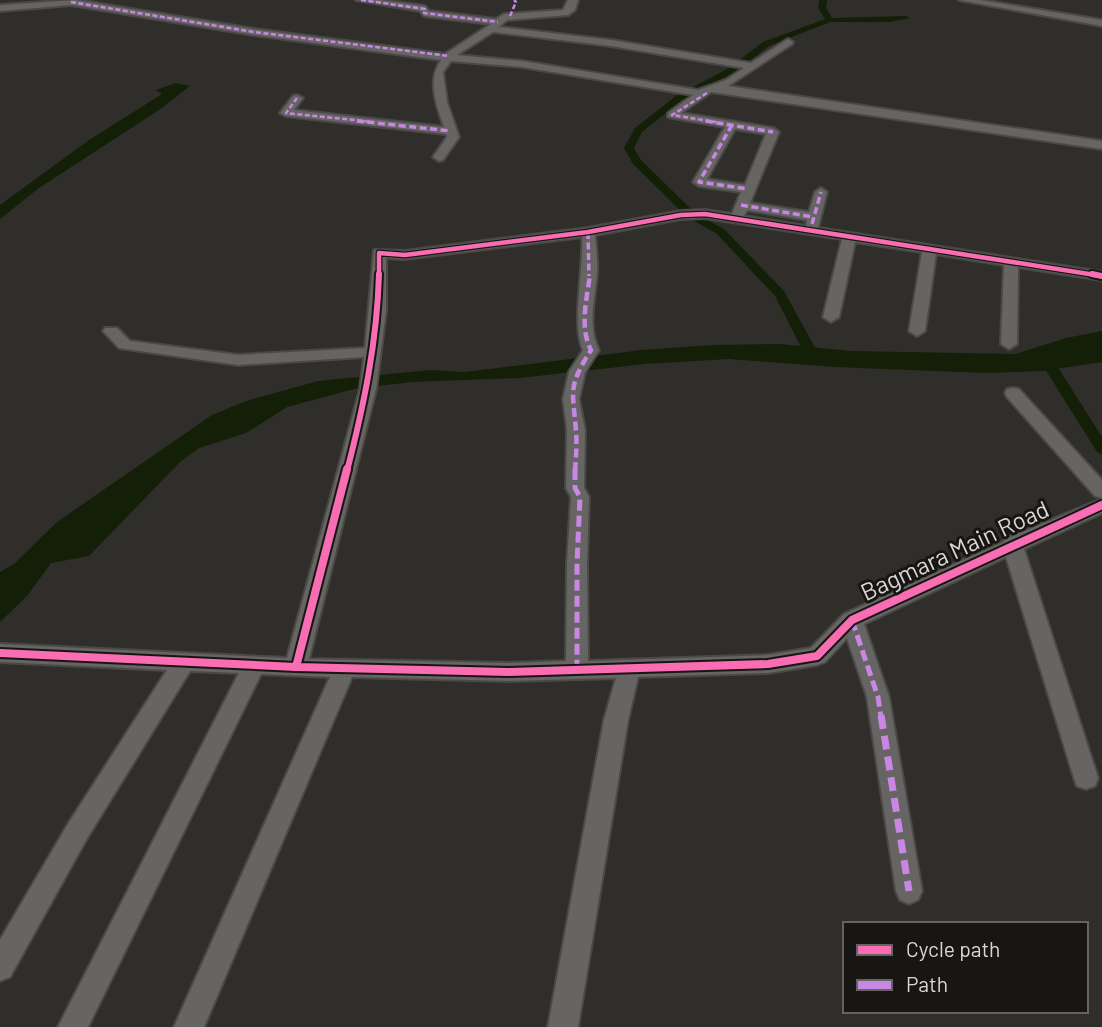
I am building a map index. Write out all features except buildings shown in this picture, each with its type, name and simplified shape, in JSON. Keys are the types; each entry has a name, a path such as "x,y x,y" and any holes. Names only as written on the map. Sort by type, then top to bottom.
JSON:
{"street":[{"path":"361,0 425,9 424,13 495,25 752,66"},
{"path":"510,16 516,2 514,0"},
{"path":"439,157 453,136 441,102 438,72 449,57 510,16 565,13 570,10 573,0"},
{"path":"964,0 986,6 1102,23"},
{"path":"0,8 71,2 254,32 522,64 679,90 707,91 1102,145"},
{"path":"739,211 774,132 672,115 707,91 730,82 788,42"},
{"path":"297,97 286,113 451,131"},
{"path":"732,125 699,182 748,189"},
{"path":"812,224 821,192"},
{"path":"296,667 368,389 373,359 379,253 405,255 588,232 681,215 739,211 812,224 849,238 1102,276"},
{"path":"577,671 575,579 580,497 575,488 576,430 571,399 577,372 591,350 587,345 586,317 590,268 588,232"},
{"path":"831,317 849,238"},
{"path":"917,331 929,251"},
{"path":"1009,344 1012,263"},
{"path":"111,331 124,345 238,360 373,359"},
{"path":"1013,393 1102,492"},
{"name":"Bagmara Main Road","path":"0,653 345,668 577,671 768,664 817,656 852,620 1012,544 1102,505"},
{"path":"1012,544 1086,778"},
{"path":"852,620 878,697 909,891"},
{"path":"0,967 77,832 184,662"},
{"path":"72,1027 254,664"},
{"path":"189,1027 345,668"},
{"path":"563,1027 616,720 629,670"}],"shaded area":[{"path":"176,83 190,86 159,110 39,188 0,219 0,205 89,140 162,94 156,90"},
{"path":"1102,331 1102,362 1042,371 987,373 835,367 729,359 645,364 519,378 413,382 358,388 287,407 246,433 199,448 180,462 89,556 51,563 27,596 0,622 0,572 14,564 57,522 212,415 246,401 318,381 430,370 465,372 642,350 712,345 779,344 851,351 1015,354 1066,338"}],"waterway":[{"path":"823,0 822,8 829,20"},
{"path":"829,20 906,18"},
{"path":"812,355 780,294 720,231 692,216 637,162 629,148 638,130 679,98 732,70 766,44 829,20"},
{"path":"1047,361 1102,449"}],"marked path":[{"path":"361,0 425,9 424,13 498,22"},
{"path":"510,16 516,2 514,0"},
{"path":"71,2 254,32 449,56"},
{"path":"707,93 672,115 773,132"},
{"path":"297,98 286,113 451,131"},
{"path":"732,125 699,182 748,189"},
{"path":"812,224 821,192"},
{"path":"741,205 813,217"},
{"path":"577,671 580,497 575,488 576,430 571,399 577,372 591,350 585,333 590,266 588,232"},
{"path":"852,620 878,697 909,891"}],"cycle path":[{"path":"296,667 368,389 378,311 379,253 405,255 588,232 681,215 705,214 1102,276"},
{"path":"0,653 296,667 509,672 768,664 817,656 852,620 1102,505"}]}
